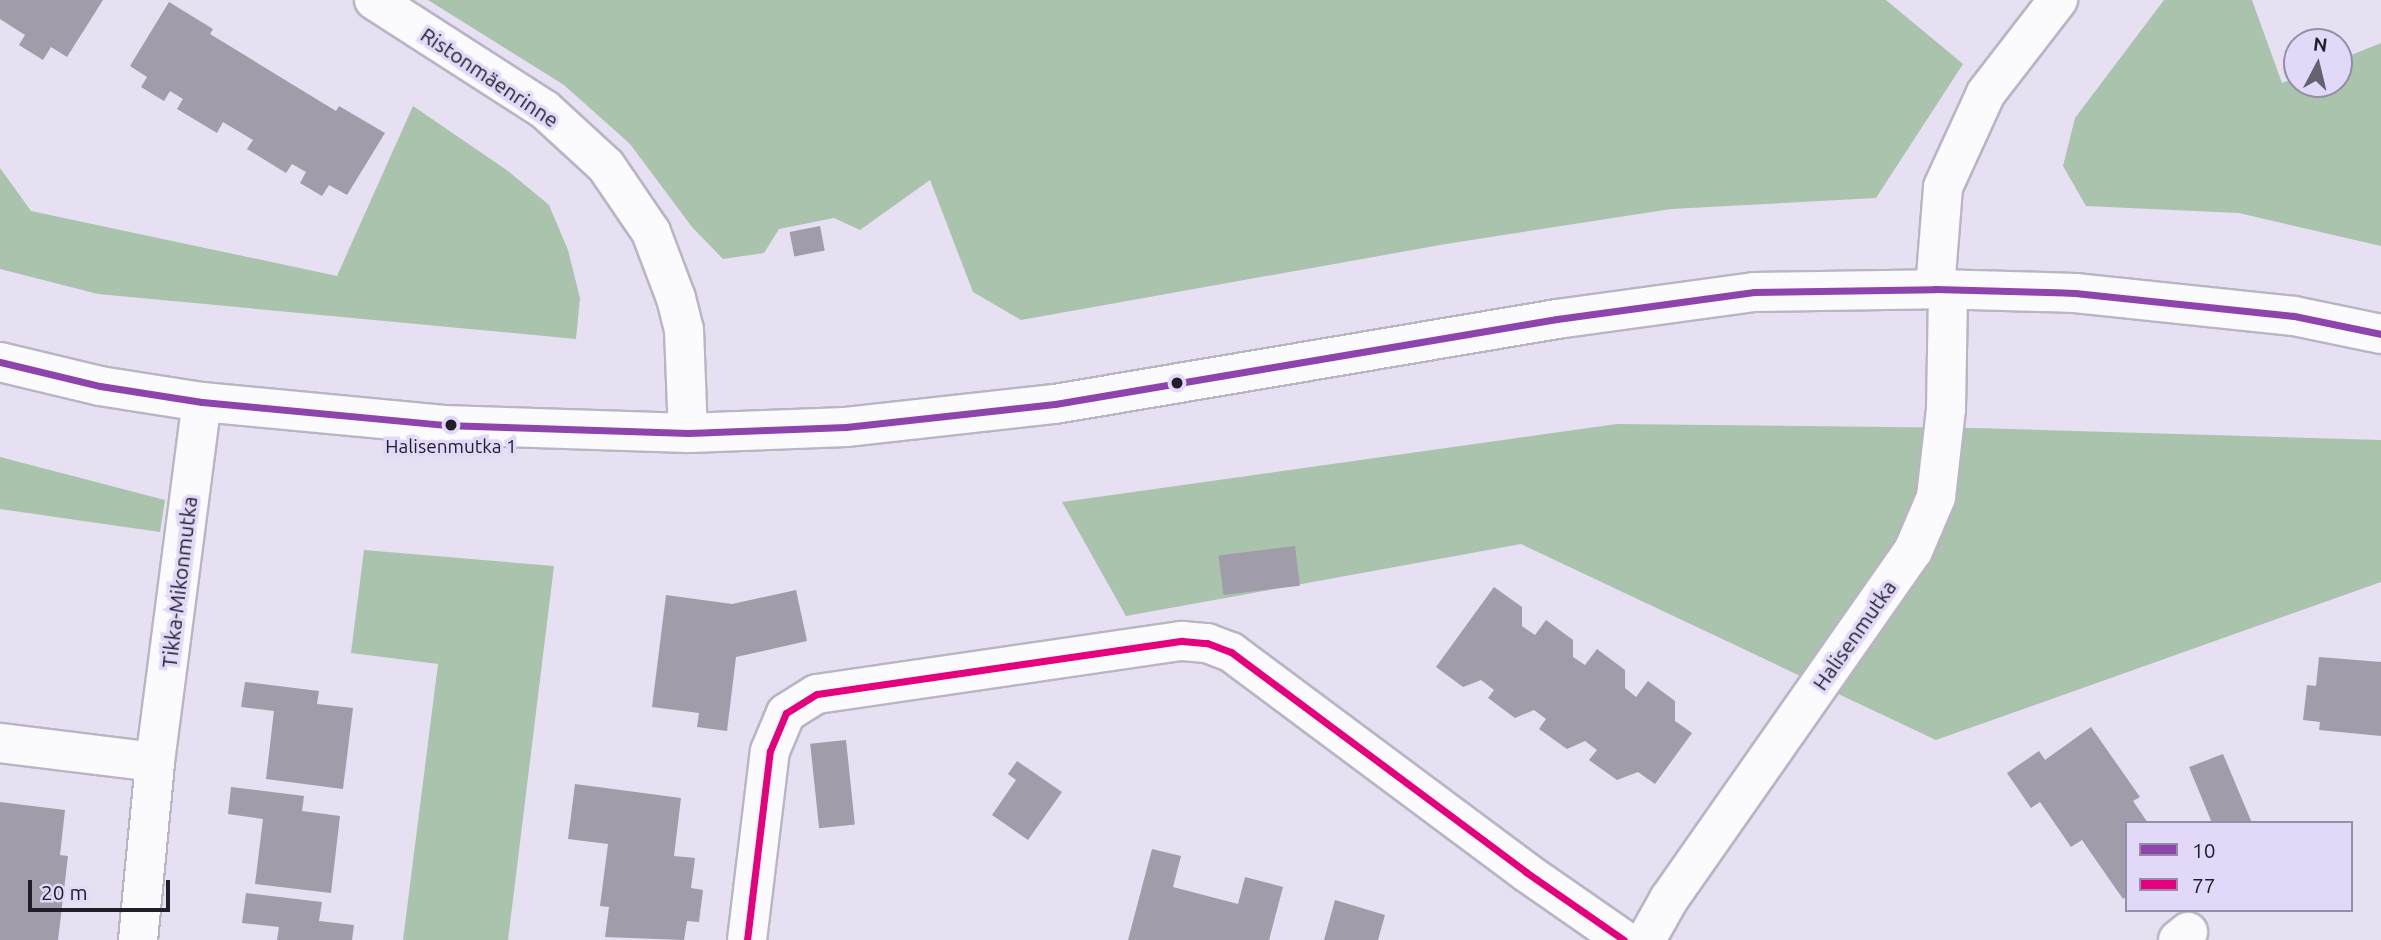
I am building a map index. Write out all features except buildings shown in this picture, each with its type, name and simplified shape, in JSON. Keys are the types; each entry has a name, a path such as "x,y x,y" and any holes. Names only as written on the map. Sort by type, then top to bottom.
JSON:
{"street":[{"name":"Ristonmäenrinne","path":"374,0 544,109 606,166 651,232 676,298 684,330 688,433"},
{"name":"Halisenmutka","path":"1646,940 1670,899 1913,551 1936,497 1946,409 1941,289 1943,187 1986,93 2058,0"},
{"path":"0,362 100,386 202,402 444,425 688,433 846,427 1055,404 1557,319 1754,292 1941,289 2075,293 2294,316 2381,334"},
{"name":"Tikka-Mikonmutka","path":"138,940 155,762 202,402"},
{"path":"747,940 769,751 786,713 817,694 1182,641 1208,643 1231,652 1526,872 1624,940"},
{"path":"0,743 155,762"}],"green space":[{"path":"428,0 1886,0 1963,64 1876,198 1671,209 1446,244 1021,320 973,292 930,180 860,230 834,218 779,229 764,253 723,259 692,227 630,144 564,85"},
{"path":"2164,0 2252,0 2283,83 2283,98 2353,98 2353,54 2381,43 2381,246 2239,213 2086,206 2063,166 2075,118"},
{"path":"413,106 508,171 549,205 568,250 580,298 576,339 98,294 0,269 0,168 31,211 337,276"},
{"path":"1617,424 1976,428 2381,440 2381,582 1936,740 1521,544 1126,616 1062,502"},
{"path":"0,457 165,500 160,532 0,509"},
{"path":"364,550 554,566 508,940 403,940 438,664 351,653"}],"transit line":[{"name":"10","path":"0,362 100,386 202,402 444,425 688,433 846,427 1055,404 1557,319 1754,292 1935,289 2075,293 2294,316 2381,334"},
{"name":"77","path":"747,940 770,751 786,713 817,694 1182,641 1207,643 1231,652 1526,872 1624,940"}],"place":[{"name":"Halisenmutka 1","path":"451,425"}]}
